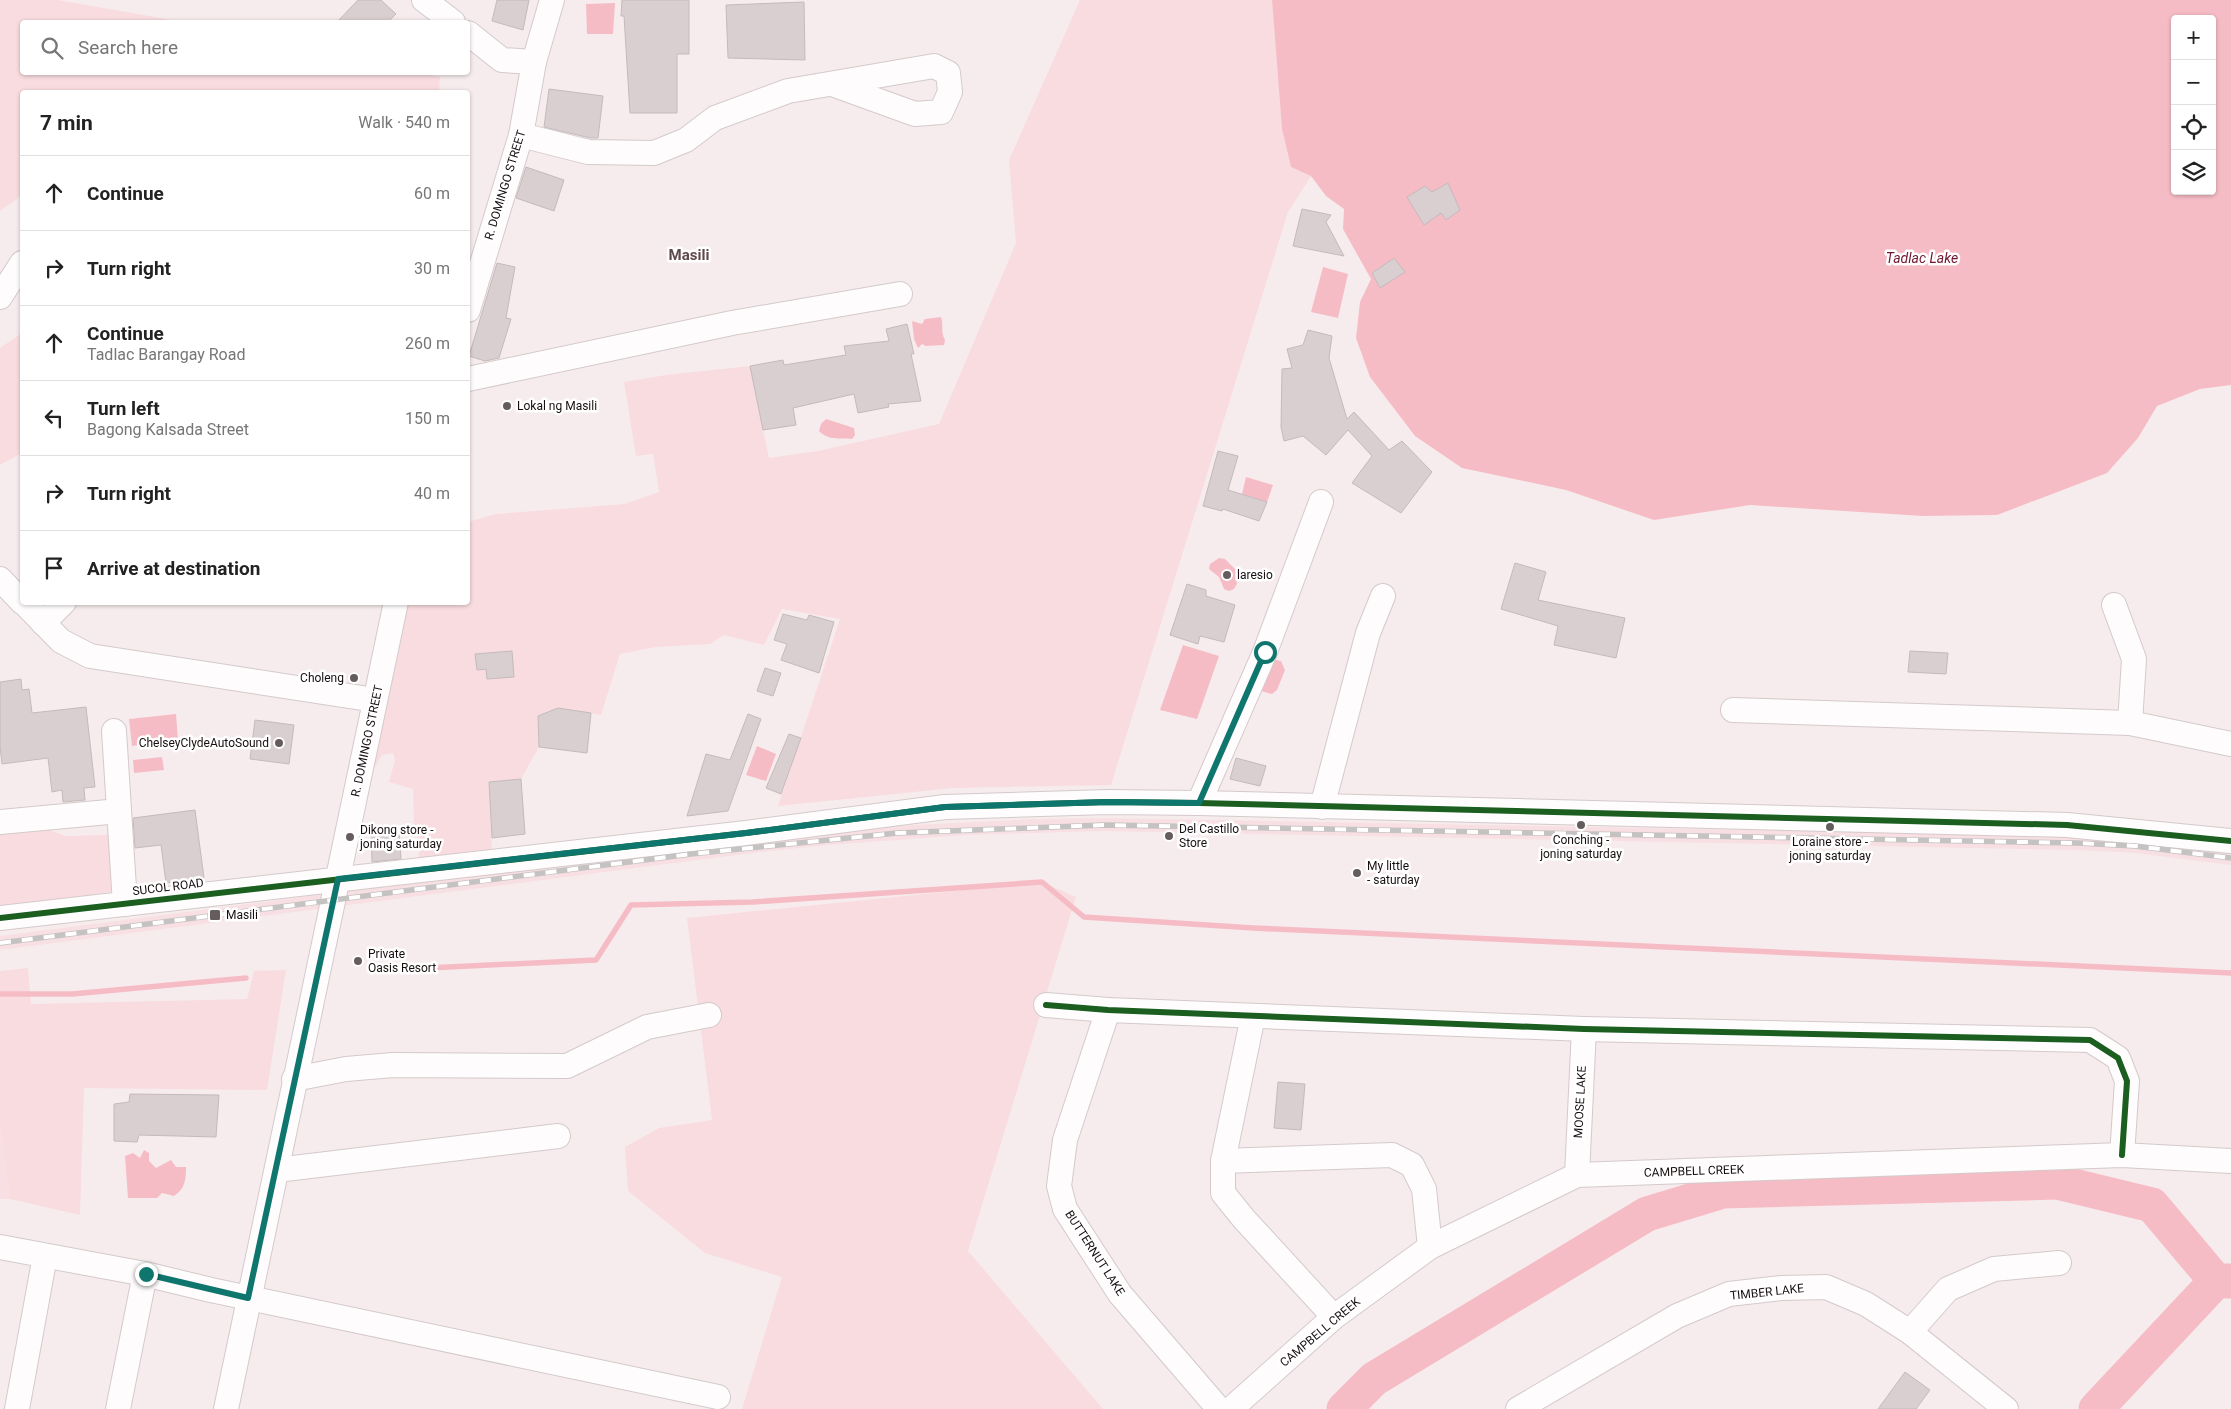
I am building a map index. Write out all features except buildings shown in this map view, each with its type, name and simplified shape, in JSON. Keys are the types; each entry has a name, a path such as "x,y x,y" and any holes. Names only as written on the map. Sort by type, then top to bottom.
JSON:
{"street":[{"path":"424,0 450,20"},
{"name":"R. DOMINGO STREET","path":"470,303 521,135 534,62 552,0"},
{"path":"470,36 502,60 534,62"},
{"path":"521,135 588,152 654,153 686,140 715,118 788,92 832,84"},
{"path":"0,297 20,266"},
{"path":"470,378 732,323 900,294"},
{"path":"1199,803 1265,652 1321,502"},
{"path":"0,579 20,599"},
{"path":"1322,807 1368,633 1383,596"},
{"path":"26,605 61,641 90,656 375,700"},
{"path":"43,624 61,605"},
{"name":"R. DOMINGO STREET","path":"226,1409 395,605"},
{"path":"2114,605 2134,659 2130,724"},
{"path":"1733,710 2130,724 2231,744"},
{"path":"114,731 124,904"},
{"name":"SUCOL ROAD","path":"0,918 746,833 945,807 1108,802 1199,803 2067,825 2231,840"},
{"path":"0,822 120,811"},
{"path":"1046,1005 1108,1010 1584,1029 2090,1040 2118,1058 2127,1081 2122,1156"},
{"name":"BUTTERNUT LAKE","path":"1108,1010 1065,1140 1059,1186 1065,1209 1120,1294 1219,1409"},
{"path":"294,1080 346,1069 393,1065 567,1066 647,1027 709,1015"},
{"path":"1253,1016 1223,1161 1223,1193 1244,1219 1334,1317"},
{"name":"MOOSE LAKE","path":"1577,1175 1584,1029"},
{"path":"277,1170 558,1136"},
{"path":"1223,1161 1392,1155 1412,1165 1424,1189 1430,1247"},
{"name":"CAMPBELL CREEK","path":"1231,1409 1334,1317 1430,1247 1577,1175 2122,1156 2231,1161"},
{"path":"0,1247 146,1274 248,1298 718,1397"},
{"path":"17,1409 45,1256"},
{"path":"1910,1332 1948,1289 1994,1270 2059,1263"},
{"path":"118,1409 146,1274"},
{"name":"TIMBER LAKE","path":"1518,1409 1677,1316 1729,1294 1781,1288 1826,1287 1866,1304 1910,1332 1995,1405"}],"shaded area":[{"path":"0,0 58,0 172,20 20,20 20,75 428,75 440,77 439,90 20,90 20,196 0,211"},
{"path":"1080,0 1272,0 1282,129 1291,167 1311,176 1288,212 1111,785 953,788 778,806 840,619 782,609 764,645 724,635 710,644 656,647 620,654 601,715 558,708 538,716 539,747 521,779 489,782 492,853 417,864 420,849 414,825 413,789 389,782 395,760 393,753 382,755 375,767 362,775 396,605 470,605 470,521 496,514 625,504 659,492 653,454 636,456 624,382 666,375 750,366 769,458 818,451 939,424 1016,243 1009,160"},
{"path":"20,334 20,454 0,465 0,348"},
{"path":"1104,818 2077,836 2231,851 2231,865 2135,853 2076,850 1104,831 966,835 760,852 0,950 0,936 690,847 896,826 1035,819"},
{"path":"29,822 65,836 111,835 115,891 0,909 0,829"},
{"path":"1042,882 1076,897 968,1251 1103,1409 742,1409 782,1277 705,1253 628,1191 625,1147 659,1128 712,1120 687,918"},
{"path":"28,968 31,1004 247,999 254,971 286,970 267,1090 84,1088 80,1215 10,1199 0,1128 0,971"},
{"path":"0,1128 10,1199 0,1199"}],"water":[{"name":"Tadlac Lake","path":"1272,0 2231,0 2231,385 2200,389 2157,406 2138,438 2107,473 1997,515 1923,516 1750,505 1654,520 1566,490 1462,468 1415,436 1370,377 1356,338 1360,302 1371,279 1343,229 1344,209 1326,196 1311,176 1291,167 1282,129"},
{"path":"615,3 613,34 587,34 586,4"},
{"path":"1323,267 1348,274 1338,318 1311,312"},
{"path":"941,317 945,340 944,345 926,346 922,344 918,348 914,339 912,321 922,324 925,319"},
{"path":"826,419 854,428 855,435 852,439 834,438 823,434 819,431 821,424"},
{"path":"1246,477 1273,485 1267,502 1242,494"},
{"name":"laresio","path":"1219,558 1225,559 1236,570 1237,584 1234,589 1229,591 1224,589 1219,577 1209,569 1210,564"},
{"path":"1183,645 1219,656 1197,719 1160,710"},
{"path":"1271,659 1281,661 1285,670 1277,690 1272,694 1261,691 1257,683"},
{"path":"176,714 178,740 132,746 129,719"},
{"path":"757,746 776,754 766,781 746,775"},
{"path":"162,757 164,770 134,773 133,760"},
{"path":"144,1150 149,1153 149,1161 156,1168 171,1160 176,1167 186,1167 184,1184 181,1190 174,1196 162,1193 157,1198 128,1198 125,1156 133,1153 140,1158"}],"waterway":[{"path":"407,969 596,960 631,905 753,902 1042,882 1084,917 1253,928 2231,973"},
{"path":"0,994 72,994 246,978"},
{"path":"1344,1409 1374,1379 1647,1214 1723,1191 2057,1182 2152,1205 2216,1281 2231,1281"},
{"path":"2096,1409 2216,1281"}],"railway":[{"path":"0,943 691,854 897,833 1104,825 2077,843 2135,846 2231,858"}],"cycle path":[{"path":"0,918 746,833 945,807 1108,802 1199,803 2067,825 2231,841"},
{"path":"1046,1005 1108,1010 1584,1029 2090,1040 2118,1058 2127,1081 2122,1155"}],"place":[{"name":"Lokal ng Masili","path":"507,406"},
{"name":"laresio","path":"1227,575"},
{"name":"Choleng","path":"354,678"},
{"name":"ChelseyClydeAutoSound","path":"279,743"},
{"name":"Conching - joning saturday","path":"1581,825"},
{"name":"Loraine store - joning saturday","path":"1830,827"},
{"name":"Del Castillo Store","path":"1169,836"},
{"name":"Dikong store - joning saturday","path":"350,837"},
{"name":"My little - saturday","path":"1357,873"},
{"name":"Masili","path":"215,915"},
{"name":"Private Oasis Resort","path":"358,961"}],"district":[{"name":"Masili","path":"689,255"}],"route":[{"path":"146,1274 248,1298 338,879 746,833 945,807 1108,802 1199,803 1265,652"}]}
